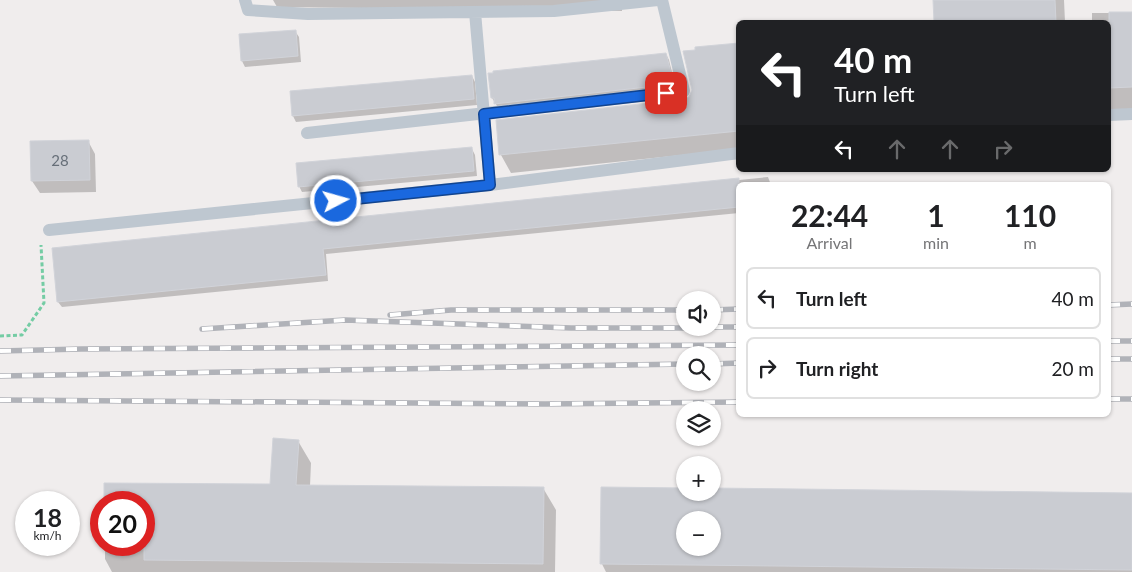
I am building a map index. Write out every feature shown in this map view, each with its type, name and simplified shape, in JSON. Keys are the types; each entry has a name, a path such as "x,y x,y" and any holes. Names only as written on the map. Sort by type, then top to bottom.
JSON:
{"lane":[{"path":"245,0 248,10 308,14 554,11 658,0"},
{"path":"307,133 684,91 662,0"},
{"path":"475,12 490,185"},
{"path":"1111,115 1132,114"},
{"path":"48,230 490,185 736,153"}],"path":[{"path":"0,336 22,336 44,303 41,237 48,230"}],"building":[{"path":"933,0 1055,0 1056,20 934,20"},
{"path":"1109,12 1132,12 1132,87 1111,88 1111,20 1109,20"},
{"path":"296,30 298,56 241,61 239,34"},
{"path":"736,43 736,131 499,155 496,120 685,99 689,97 692,90 683,51 695,50 695,47"},
{"path":"666,53 674,84 494,104 494,98 491,98 488,73 493,73 493,71"},
{"path":"472,75 474,99 292,116 290,91"},
{"path":"89,140 90,180 31,181 30,141"},
{"path":"472,147 474,171 298,187 296,163"},
{"path":"739,178 739,182 736,182 736,207 323,249 326,275 57,302 52,248"},
{"path":"273,438 299,440 296,485 544,487 543,564 144,560 144,556 155,556 155,491 104,491 104,483 270,484"},
{"path":"601,487 676,488 676,501 721,501 721,488 1132,493 1132,570 600,564"}],"railway":[{"path":"1111,305 1132,304"},
{"path":"721,310 736,309"},
{"path":"390,315 451,310 676,310"},
{"path":"202,329 345,320 571,328 676,328"},
{"path":"721,327 736,327"},
{"path":"1111,341 1132,341"},
{"path":"0,351 736,345"},
{"path":"1111,359 1132,359"},
{"path":"721,364 736,363"},
{"path":"0,376 676,364"},
{"path":"1111,399 1132,399"},
{"path":"0,400 545,404 736,402"}],"route":[{"path":"336,201 490,185 484,114 666,93"}]}
